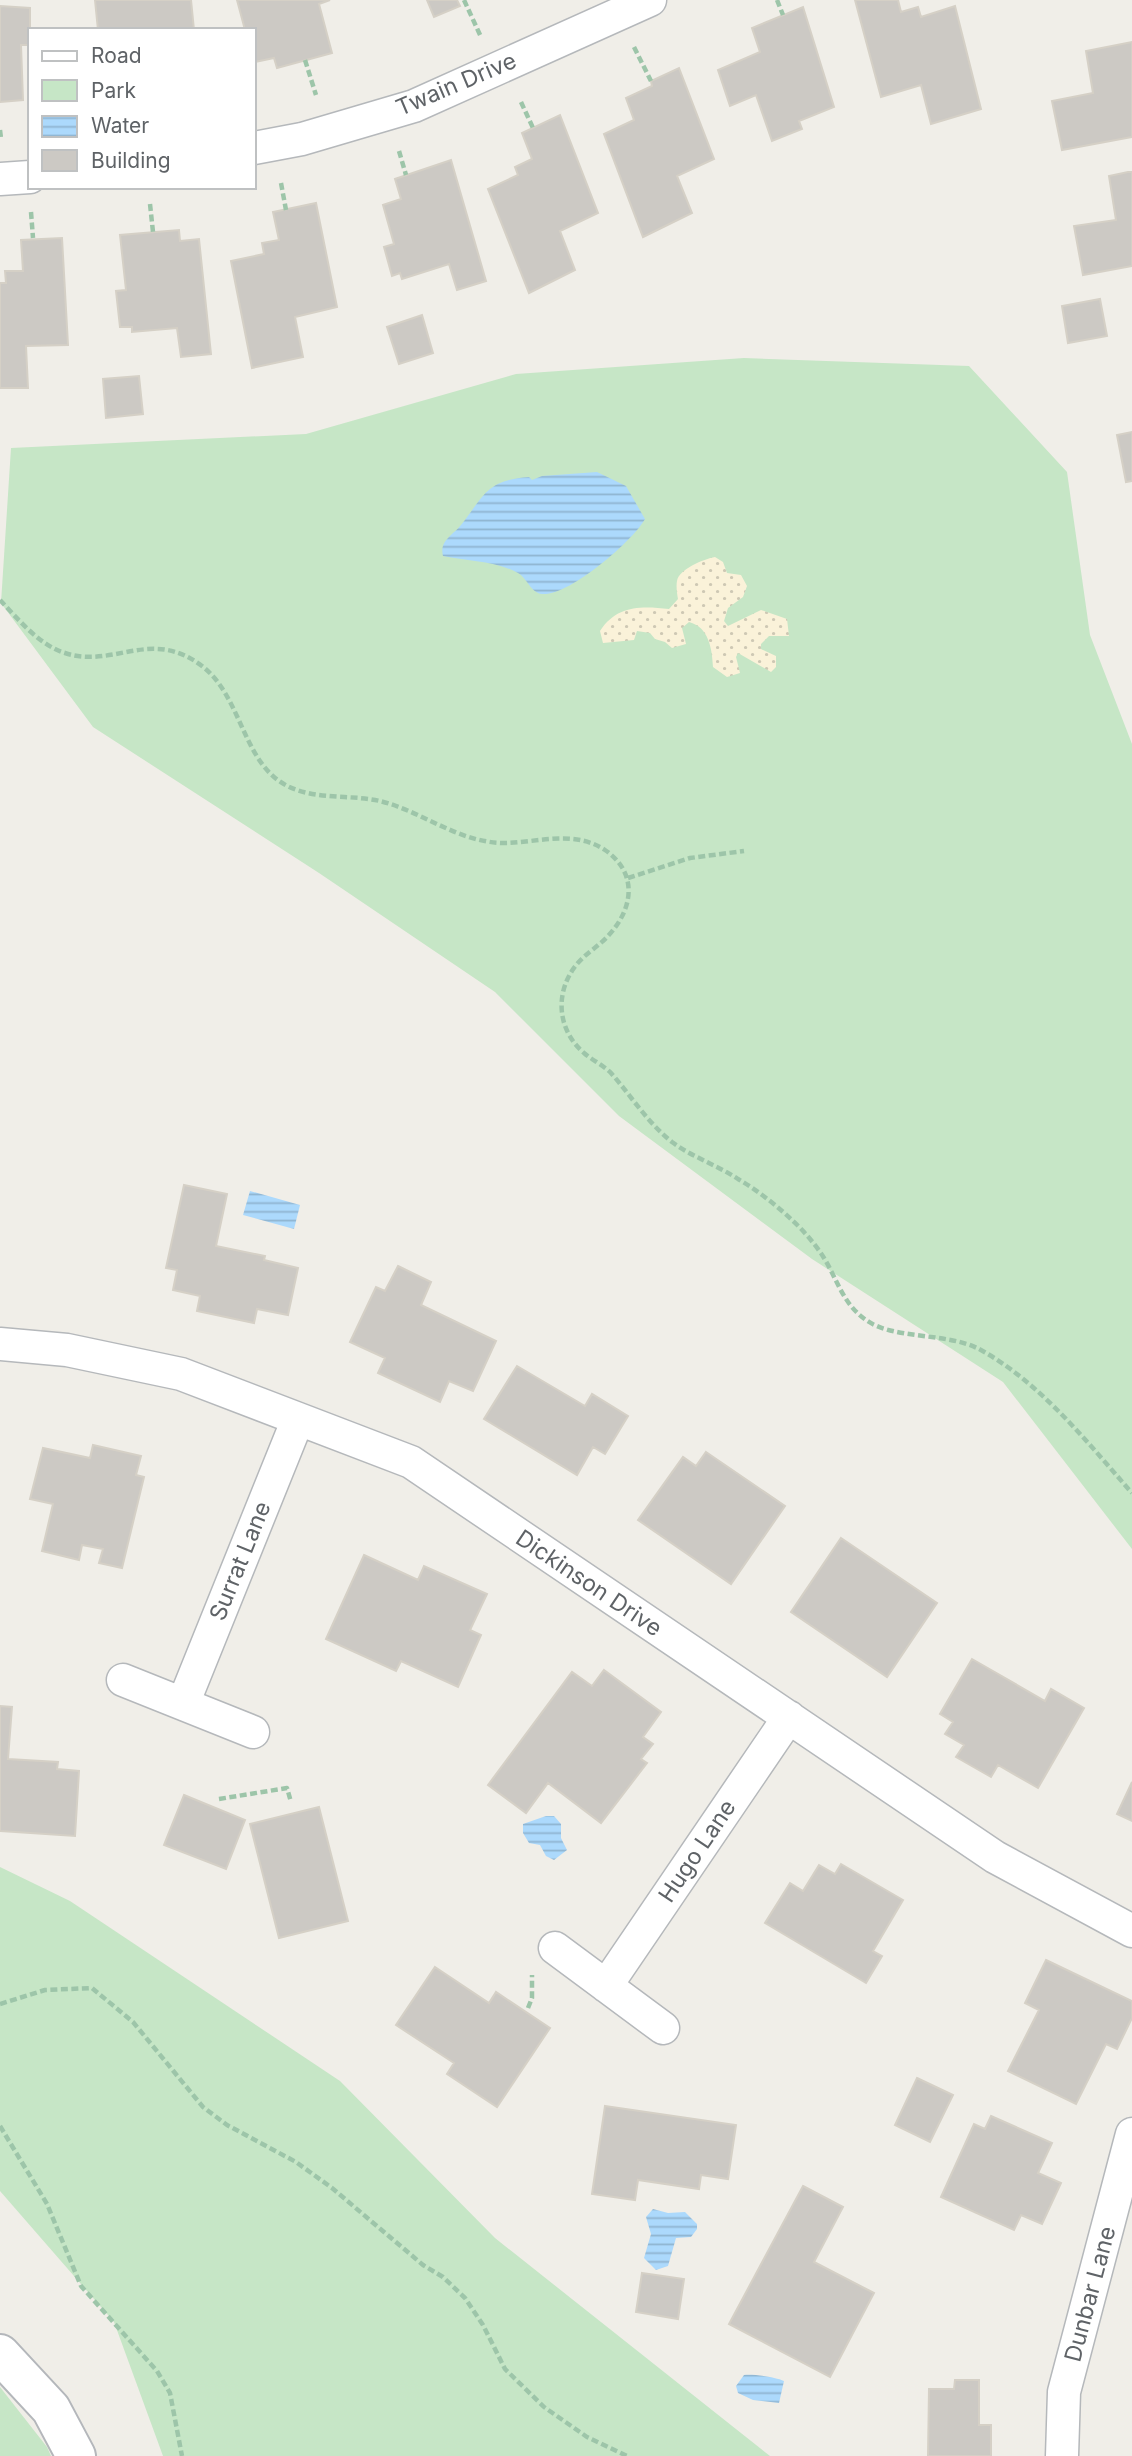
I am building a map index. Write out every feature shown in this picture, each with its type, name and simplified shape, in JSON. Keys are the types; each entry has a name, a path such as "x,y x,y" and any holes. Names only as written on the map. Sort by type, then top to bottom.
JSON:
{"street":[{"name":"Twain Drive","path":"256,148 302,139 414,106 650,0"},
{"path":"0,179 28,177"},
{"name":"Dickinson Drive","path":"0,1344 67,1350 181,1374 411,1462 995,1857 1132,1931"},
{"name":"Surrat Lane","path":"183,1704 298,1419"},
{"path":"123,1680 253,1732"},
{"name":"Hugo Lane","path":"606,1986 789,1717"},
{"path":"555,1948 663,2028"},
{"name":"Dunbar Lane","path":"1062,2456 1065,2392 1132,2134"},
{"path":"0,2354 51,2409 76,2456"}],"path":[{"path":"464,0 481,37"},
{"path":"777,0 783,15"},
{"path":"634,47 651,81"},
{"path":"305,60 316,95"},
{"path":"521,102 533,128"},
{"path":"0,131 1,138"},
{"path":"399,150 406,175"},
{"path":"281,183 286,209"},
{"path":"150,204 153,232"},
{"path":"31,212 33,238"},
{"path":"0,600 42,640 64,653 94,657 135,649 157,648 180,653 202,666 217,680 268,773 284,785 302,792 385,803 481,842 570,839 600,846 619,861 628,878 630,892 624,915 608,936 578,963 566,980 560,1010 565,1032 583,1053 608,1070 657,1129 676,1145 738,1178 795,1222 824,1257 838,1290 854,1310 871,1324 944,1337 978,1349 1010,1371 1063,1416 1132,1493"},
{"path":"628,878 690,858 744,851"},
{"path":"219,1799 288,1788 291,1802"},
{"path":"0,2004 45,1990 92,1988 133,2022 203,2107 332,2188 424,2265 443,2277 465,2298 483,2325 505,2369 544,2407 587,2437 626,2456"},
{"path":"0,2126 47,2204 81,2286 157,2371 170,2393 182,2456"}],"green space":[{"path":"744,358 969,366 1067,472 1090,635 1132,744 1132,1549 1003,1382 812,1259 619,1116 495,992 319,873 93,727 1,603 11,448 306,434 516,374"},
{"path":"0,1867 70,1901 340,2081 495,2238 770,2456 163,2456 114,2322 0,2191"},
{"path":"0,2387 47,2447 51,2456 0,2456"}],"sand":[{"path":"715,557 723,562 727,573 741,575 747,586 743,597 728,608 724,621 728,626 761,610 787,619 789,636 769,636 761,644 761,649 776,656 776,667 771,672 738,653 736,657 740,673 727,677 713,667 705,634 689,622 682,628 686,644 672,648 655,639 650,633 637,631 634,640 603,643 600,631 614,616 630,609 669,609 678,599 677,581 682,572"}],"water":[{"path":"597,472 626,486 645,519 614,553 567,587 553,593 538,593 521,575 510,569 443,556 445,542 481,498 495,486 529,477 532,480 542,476"},
{"path":"250,1191 300,1205 294,1229 243,1215"},
{"path":"554,1816 561,1824 561,1838 567,1850 554,1860 546,1856 540,1845 529,1843 523,1833 523,1824"},
{"path":"653,2209 668,2213 685,2212 697,2224 691,2237 676,2238 668,2266 656,2270 644,2258 651,2234 646,2217"},
{"path":"744,2375 784,2381 779,2403 753,2400 738,2393 736,2386"}],"building":[{"path":"95,0 191,0 194,28 98,28"},
{"path":"237,0 330,0 319,4 332,53 277,68 274,58 256,62 256,28 244,28"},
{"path":"427,0 457,0 460,6 434,17"},
{"path":"855,0 898,0 901,12 918,7 921,17 955,6 981,109 931,124 921,85 881,97"},
{"path":"0,6 30,8 28,45 21,45 23,100 0,102"},
{"path":"803,7 834,107 799,121 802,129 772,141 756,95 730,106 718,70 760,52 752,28"},
{"path":"1132,42 1132,137 1062,150 1052,101 1093,93 1086,51"},
{"path":"679,68 714,159 677,176 692,213 643,237 604,134 634,120 626,98 652,86 651,81"},
{"path":"560,115 598,213 560,231 575,270 529,293 488,189 518,175 515,167 532,159 522,133"},
{"path":"451,160 486,281 457,290 449,264 402,279 400,273 392,276 384,247 394,244 383,205 401,199 395,179"},
{"path":"1132,172 1132,266 1083,275 1074,226 1116,220 1109,176"},
{"path":"316,203 337,307 295,317 303,357 252,368 231,261 264,254 262,243 279,240 273,212"},
{"path":"179,230 180,241 199,239 211,354 181,357 177,328 132,332 132,327 120,327 116,291 126,290 120,235"},
{"path":"62,238 68,345 26,346 28,388 0,388 0,283 6,283 5,271 23,271 21,240"},
{"path":"1100,299 1107,336 1068,343 1062,306"},
{"path":"422,315 433,353 399,364 387,327"},
{"path":"139,376 143,414 106,418 103,379"},
{"path":"1132,432 1132,481 1126,482 1117,435"},
{"path":"184,1185 227,1194 216,1246 265,1256 264,1260 298,1268 288,1315 257,1309 254,1323 197,1311 200,1296 173,1290 177,1270 166,1268"},
{"path":"398,1266 431,1282 421,1305 496,1341 473,1391 449,1381 440,1402 378,1373 385,1358 350,1342 376,1287 385,1291"},
{"path":"517,1366 585,1406 592,1394 628,1416 605,1454 593,1447 577,1475 484,1419"},
{"path":"93,1445 141,1456 136,1475 144,1477 122,1568 99,1563 103,1549 82,1545 79,1560 42,1551 53,1504 30,1499 43,1448 90,1458"},
{"path":"706,1452 785,1506 731,1584 638,1520 683,1457 696,1466"},
{"path":"841,1538 937,1603 887,1677 791,1612"},
{"path":"364,1555 418,1580 424,1566 487,1594 470,1630 481,1635 458,1687 401,1661 396,1671 326,1639"},
{"path":"972,1659 1045,1701 1051,1689 1084,1708 1038,1788 998,1765 991,1777 956,1757 964,1745 945,1734 953,1722 940,1714"},
{"path":"604,1670 661,1712 643,1737 653,1744 641,1759 647,1763 601,1823 548,1783 526,1813 488,1785 572,1672 592,1686"},
{"path":"0,1706 12,1707 8,1759 58,1762 57,1769 79,1771 75,1836 0,1831"},
{"path":"1132,1782 1132,1821 1117,1814"},
{"path":"184,1795 245,1820 226,1869 164,1845"},
{"path":"319,1807 348,1921 279,1938 250,1824"},
{"path":"841,1864 903,1900 873,1951 882,1956 866,1983 765,1923 790,1883 803,1891 819,1865 835,1874"},
{"path":"1046,1960 1132,2001 1132,2018 1117,2049 1106,2044 1076,2104 1008,2071 1039,2010 1025,2003"},
{"path":"435,1967 489,2003 496,1992 550,2028 497,2107 447,2074 454,2063 396,2025"},
{"path":"917,2078 953,2095 930,2142 895,2125"},
{"path":"605,2106 736,2125 728,2179 701,2175 699,2189 638,2180 635,2200 592,2194"},
{"path":"991,2116 1052,2143 1038,2173 1061,2183 1042,2224 1021,2215 1014,2230 941,2197 974,2124 985,2129"},
{"path":"803,2186 843,2207 814,2262 874,2293 830,2377 729,2324"},
{"path":"642,2273 684,2279 678,2319 636,2312"},
{"path":"955,2380 979,2380 979,2425 991,2425 991,2456 928,2456 929,2389 954,2389"}]}
